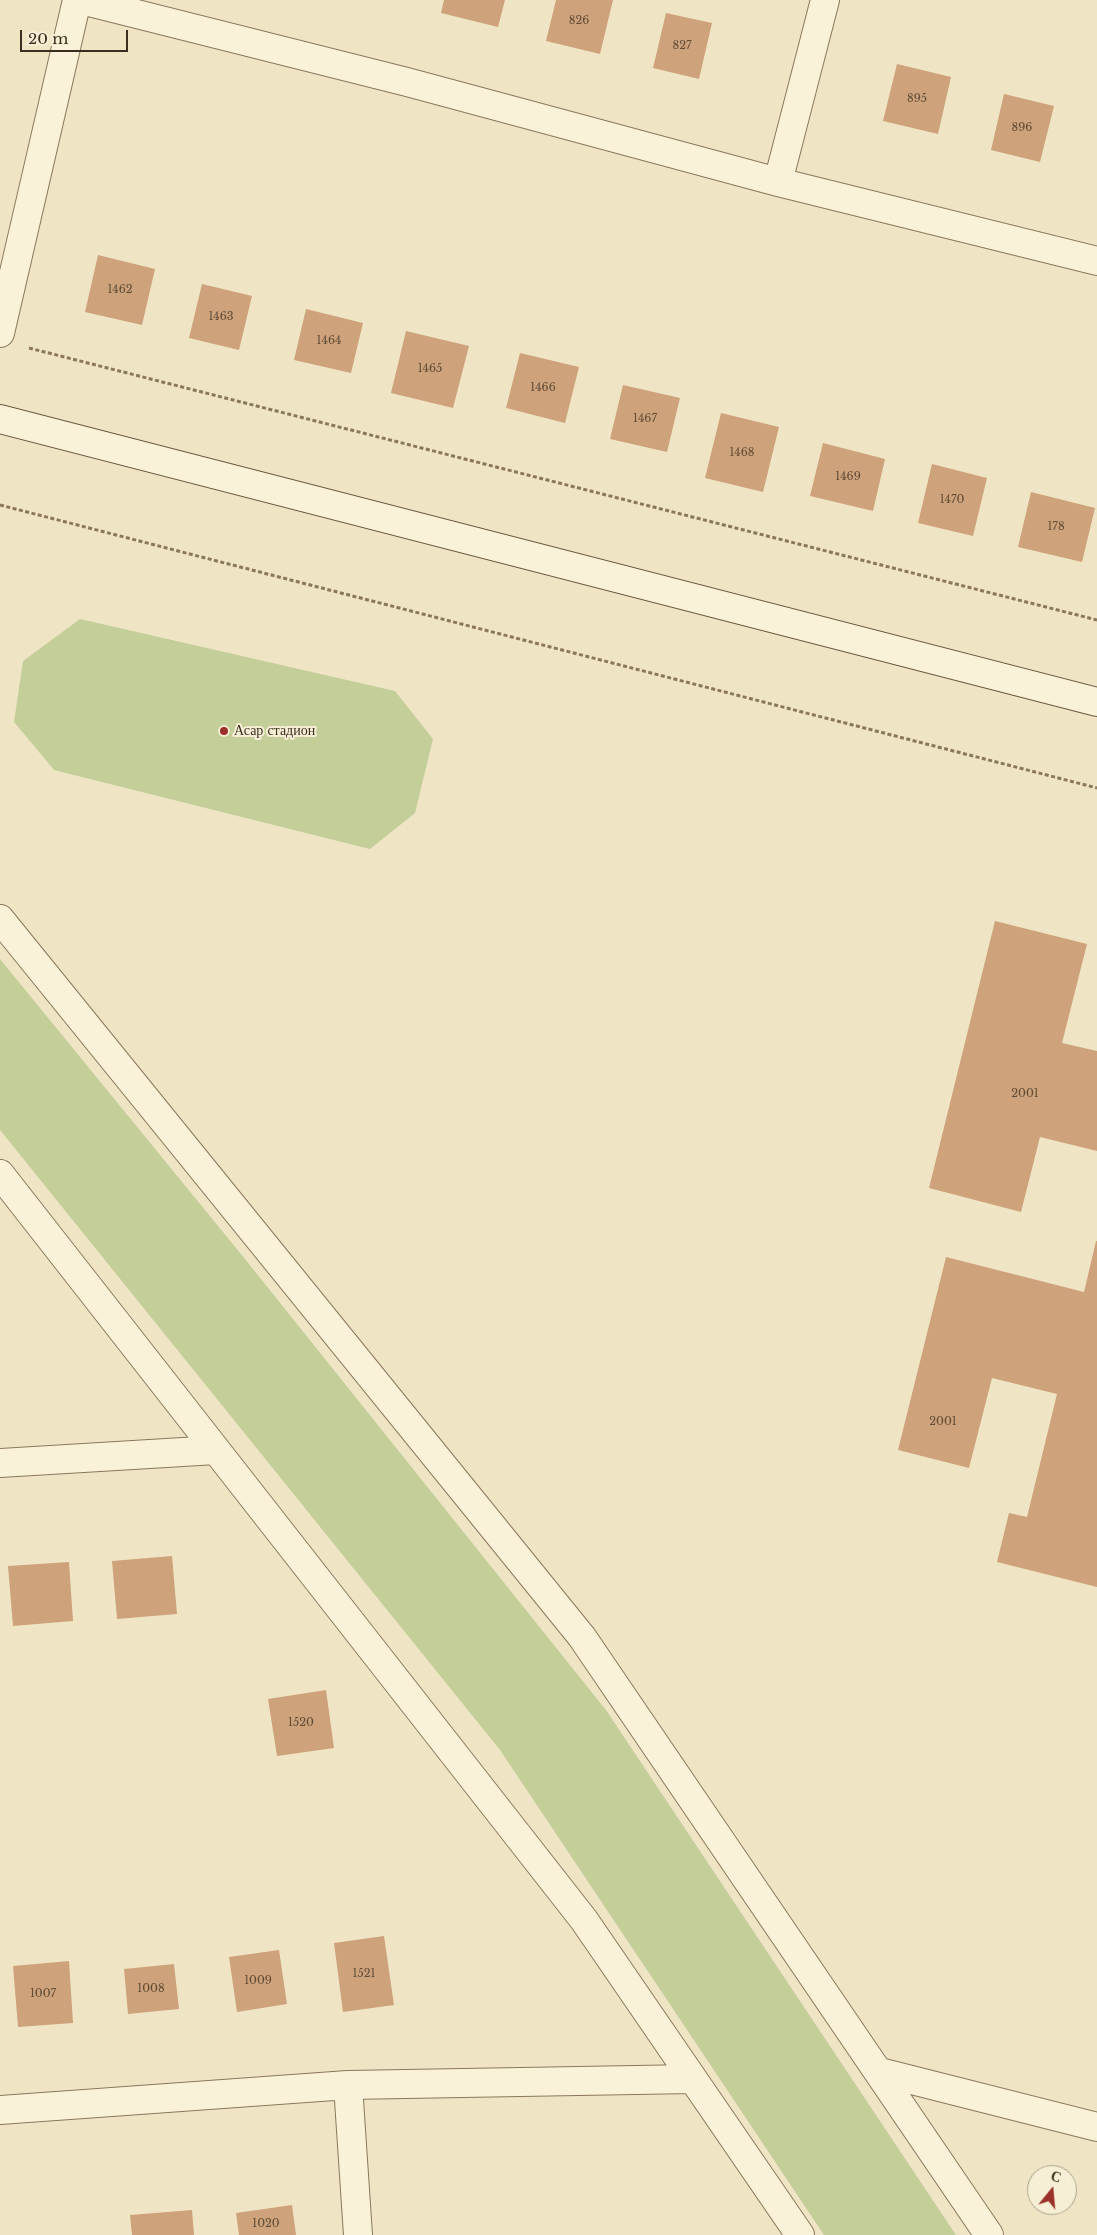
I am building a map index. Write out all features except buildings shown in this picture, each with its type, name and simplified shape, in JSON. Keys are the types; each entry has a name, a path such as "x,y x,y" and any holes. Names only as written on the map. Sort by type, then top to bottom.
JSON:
{"street":[{"path":"10,339 77,0"},
{"path":"81,0 407,82 778,182 1097,261"},
{"path":"778,182 825,0"},
{"path":"0,419 1097,702"},
{"path":"0,919 582,1637 880,2072 989,2235"},
{"path":"0,1174 584,1920 800,2235"},
{"path":"0,1463 216,1450"},
{"path":"880,2072 1097,2127"},
{"path":"0,2110 348,2085 693,2079"},
{"path":"348,2085 358,2235"}],"path":[{"path":"10,339 1097,620"},
{"path":"0,505 1097,788"}],"green space":[{"name":"Асар стадион","path":"80,619 395,691 433,739 415,813 370,849 54,770 14,722 23,661"},
{"path":"0,959 245,1259 606,1710 956,2235 824,2235 500,1750 0,1130"}],"place":[{"name":"Асар стадион","path":"224,731"}]}
